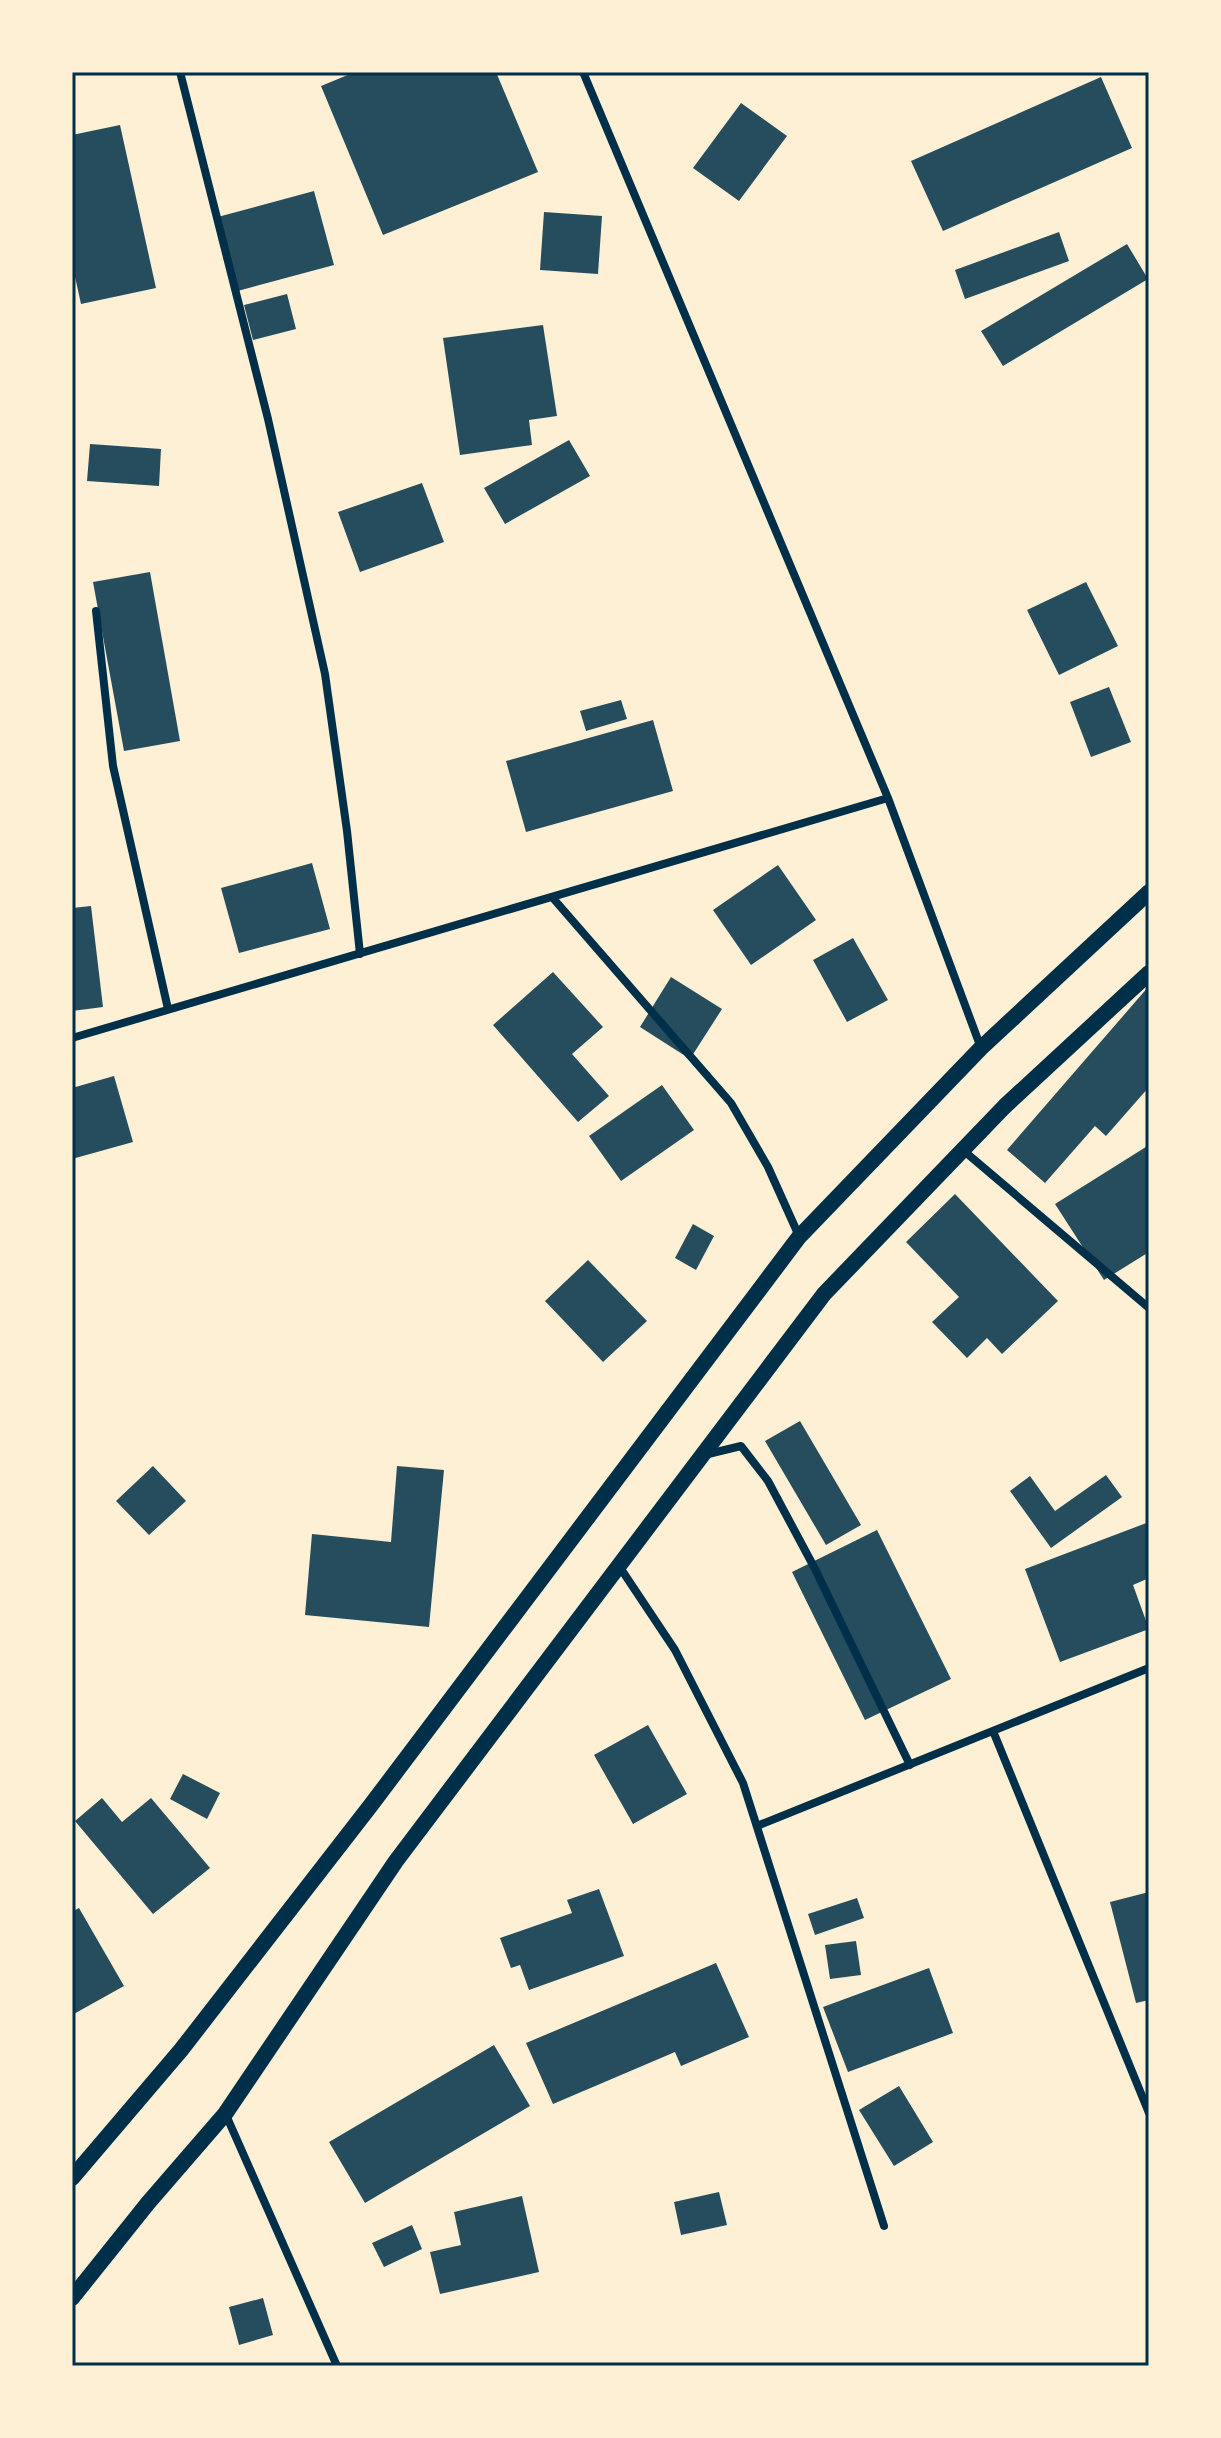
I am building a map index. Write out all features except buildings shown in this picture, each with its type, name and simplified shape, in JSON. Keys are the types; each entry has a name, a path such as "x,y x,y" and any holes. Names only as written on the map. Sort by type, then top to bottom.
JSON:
{"main road":[{"path":"72,2178 181,2050 342,1842 799,1237 981,1048 1149,892"},
{"path":"72,2298 225,2114 396,1861 824,1294 1005,1106 1149,973"}],"street":[{"path":"180,72 268,419 325,674 360,954"},
{"path":"583,72 888,798 981,1048"},
{"path":"96,611 113,766 168,1009"},
{"path":"72,1038 888,798"},
{"path":"552,897 731,1103 768,1167 799,1237"},
{"path":"964,1151 1149,1308"},
{"path":"704,1455 741,1446 768,1481 814,1567 910,1765"},
{"path":"619,1566 675,1650 743,1783 884,2226"},
{"path":"757,1826 1149,1668"},
{"path":"993,1731 1149,2113"},
{"path":"225,2114 337,2366"}]}
